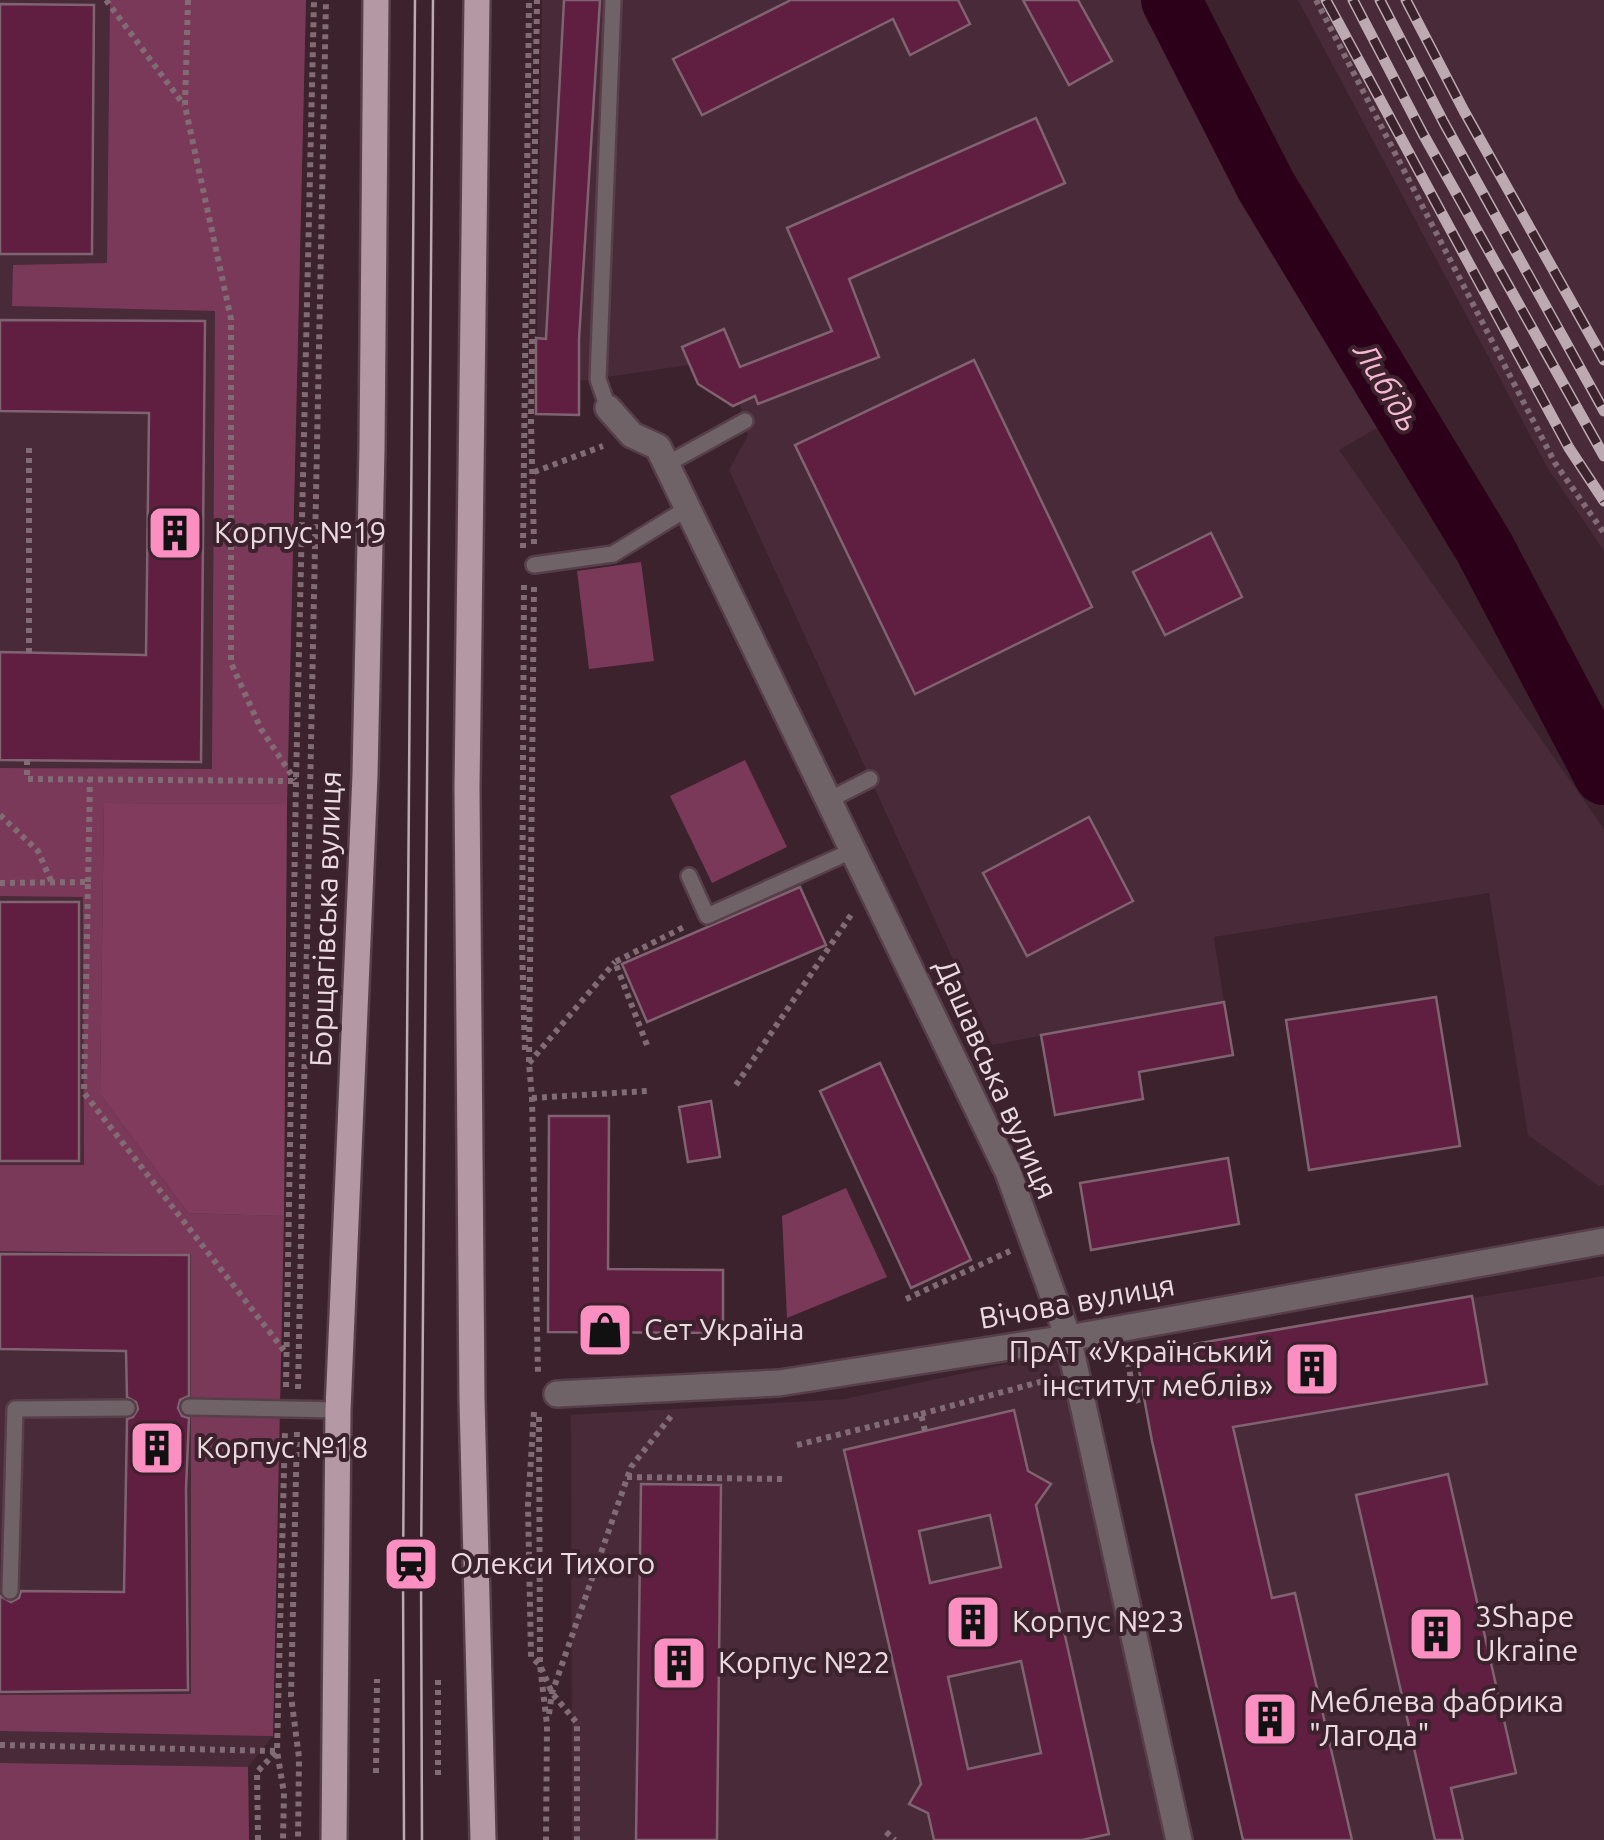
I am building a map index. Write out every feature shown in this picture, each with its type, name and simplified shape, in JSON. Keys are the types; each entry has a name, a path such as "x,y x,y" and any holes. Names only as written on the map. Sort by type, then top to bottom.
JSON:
{"main road":[{"name":"Борщагівська вулиця","path":"334,1840 338,1410 364,774 372,448 376,0"},
{"path":"478,0 467,788 472,1399 483,1840"}],"street":[{"name":"Дашавська вулиця","path":"608,408 632,436 658,447 1008,1172 1068,1338 1179,1840"},
{"name":"Вічова вулиця","path":"542,1400 778,1382 1068,1338 1604,1241"}],"lane":[{"path":"608,408 598,379 613,0"},
{"path":"666,464 745,421"},
{"path":"534,565 614,554 688,508"},
{"path":"829,800 870,779"},
{"path":"689,876 707,916 854,850"},
{"path":"189,1407 338,1410"},
{"path":"10,1591 15,1409 127,1408"}],"path":[{"path":"106,0 185,106"},
{"path":"188,0 185,106 231,318 231,663 260,730 296,781"},
{"path":"298,1840 300,1758 291,1696 291,1409 286,1354 314,0"},
{"path":"284,1840 284,1793 278,1750 291,1409 326,0"},
{"path":"1316,0 1556,463 1604,533"},
{"path":"534,472 632,436"},
{"path":"29,448 29,652"},
{"path":"27,760 27,780 296,781"},
{"path":"90,780 84,1093 286,1354"},
{"path":"0,814 38,851 52,882"},
{"path":"0,883 88,882"},
{"path":"736,1085 856,908"},
{"path":"528,1063 615,962 707,916"},
{"path":"615,962 646,1045"},
{"path":"546,1840 546,1726 540,1665 542,1400 538,1376 532,1098 647,1091"},
{"path":"906,1299 1011,1251"},
{"path":"1124,1346 1134,1400 1144,1398"},
{"path":"797,1445 1052,1379"},
{"path":"546,1726 552,1693 631,1467 680,1406"},
{"path":"922,1414 925,1431"},
{"path":"628,1477 785,1479"},
{"path":"540,1665 552,1693 577,1723 577,1840"},
{"path":"438,1679 438,1775"},
{"path":"376,1774 377,1680"},
{"path":"0,1745 278,1750"},
{"path":"258,1840 257,1772 278,1750"},
{"path":"886,1832 895,1840"}],"shaded area":[{"path":"0,0 306,0 287,804 284,1216 273,1736 248,1767 249,1840 0,1840"},
{"path":"110,0 306,0 287,804 104,803 100,1094 188,1213 284,1216 273,1736 0,1731 0,1695 191,1694 191,1254 0,1251 0,1165 84,1165 83,897 0,896 0,768 212,769 215,311 12,306 13,265 107,263"},
{"path":"542,0 1161,0 1396,417 1339,450 1604,829 1604,1185 1599,1186 1528,1135 1489,893 1214,937 1224,1002 992,1045 729,470 748,435 740,404 730,408 722,389 712,393 698,384 689,365 579,381 579,415 536,414"},
{"path":"1298,0 1604,0 1604,551 1547,467"},
{"path":"641,562 654,661 589,669 577,571"},
{"path":"745,760 787,847 712,883 670,796"},
{"path":"104,803 287,804 284,1216 188,1213 100,1094"},
{"path":"846,1188 887,1277 787,1318 782,1216"},
{"path":"1604,1276 1604,1840 1243,1840 1152,1443 1136,1354"},
{"path":"1062,1352 1171,1840 572,1840 571,1415 844,1399"},
{"path":"0,1763 248,1767 249,1840 0,1840"}],"building":[{"path":"564,0 600,0 579,339 579,415 536,414 536,338 546,339"},
{"path":"791,0 958,0 970,24 910,55 893,19 702,115 673,59"},
{"path":"1023,0 1078,0 1112,61 1069,85"},
{"path":"0,4 94,5 92,254 0,254"},
{"path":"1036,118 1065,183 849,279 879,357 758,404 755,396 733,406 698,384 682,347 724,329 740,367 832,331 787,228"},
{"name":"Корпус №19","path":"0,320 205,321 201,762 0,760 0,652 146,655 149,413 0,411"},
{"path":"974,360 1092,607 915,694 795,445"},
{"path":"1211,533 1242,597 1165,635 1133,572"},
{"path":"1089,817 1133,901 1027,956 983,873"},
{"path":"800,887 826,945 647,1022 622,964"},
{"path":"0,902 79,902 79,1161 0,1161"},
{"path":"1436,997 1460,1146 1309,1170 1286,1020"},
{"path":"1224,1002 1233,1055 1139,1072 1143,1099 1055,1115 1041,1035"},
{"path":"880,1063 971,1260 911,1288 820,1091"},
{"path":"711,1101 720,1157 688,1162 679,1107"},
{"path":"549,1116 609,1116 608,1269 723,1270 723,1333 548,1332"},
{"path":"1228,1158 1239,1224 1091,1250 1080,1183"},
{"name":"Корпус №18","path":"0,1254 189,1255 189,1396 180,1400 178,1408 182,1416 189,1418 188,1690 0,1692 0,1596 11,1602 19,1598 21,1591 124,1592 127,1419 138,1409 136,1402 127,1397 126,1351 0,1349"},
{"path":"1472,1296 1487,1384 1233,1427 1272,1598 1295,1593 1352,1840 1243,1840 1152,1441 1136,1354"},
{"name":"Корпус №23","path":"1014,1410 1028,1471 1051,1484 1036,1505 1109,1834 1082,1840 934,1840 928,1813 909,1804 921,1784 844,1450","holes":["990,1515 1001,1567 930,1583 919,1531","1021,1661 1041,1753 968,1769 948,1677"]},
{"name":"3Shape Ukraine","path":"1448,1474 1516,1773 1451,1788 1463,1840 1435,1840 1356,1495"},
{"name":"Корпус №22","path":"641,1484 721,1485 717,1840 636,1840"}],"waterway":[{"name":"Либідь","path":"1171,0 1266,186 1484,547 1604,775"}],"tram line":[{"path":"404,1840 415,0"},
{"path":"422,1840 433,0"}],"railway":[{"path":"1326,0 1569,448 1604,501"},
{"path":"1353,0 1423,134 1604,456"},
{"path":"1380,0 1604,411"},
{"path":"1406,0 1604,360"}],"place":[{"name":"Корпус №19","path":"175,533"},
{"name":"Сет Україна","path":"605,1330"},
{"name":"ПрАТ «Український інститут меблів»","path":"1312,1369"},
{"name":"Корпус №18","path":"157,1448"},
{"name":"Олекси Тихого","path":"411,1564"},
{"name":"Корпус №23","path":"973,1622"},
{"name":"3Shape Ukraine","path":"1436,1634"},
{"name":"Корпус №22","path":"679,1663"},
{"name":"Меблева фабрика \"Лагода\"","path":"1270,1719"}]}
